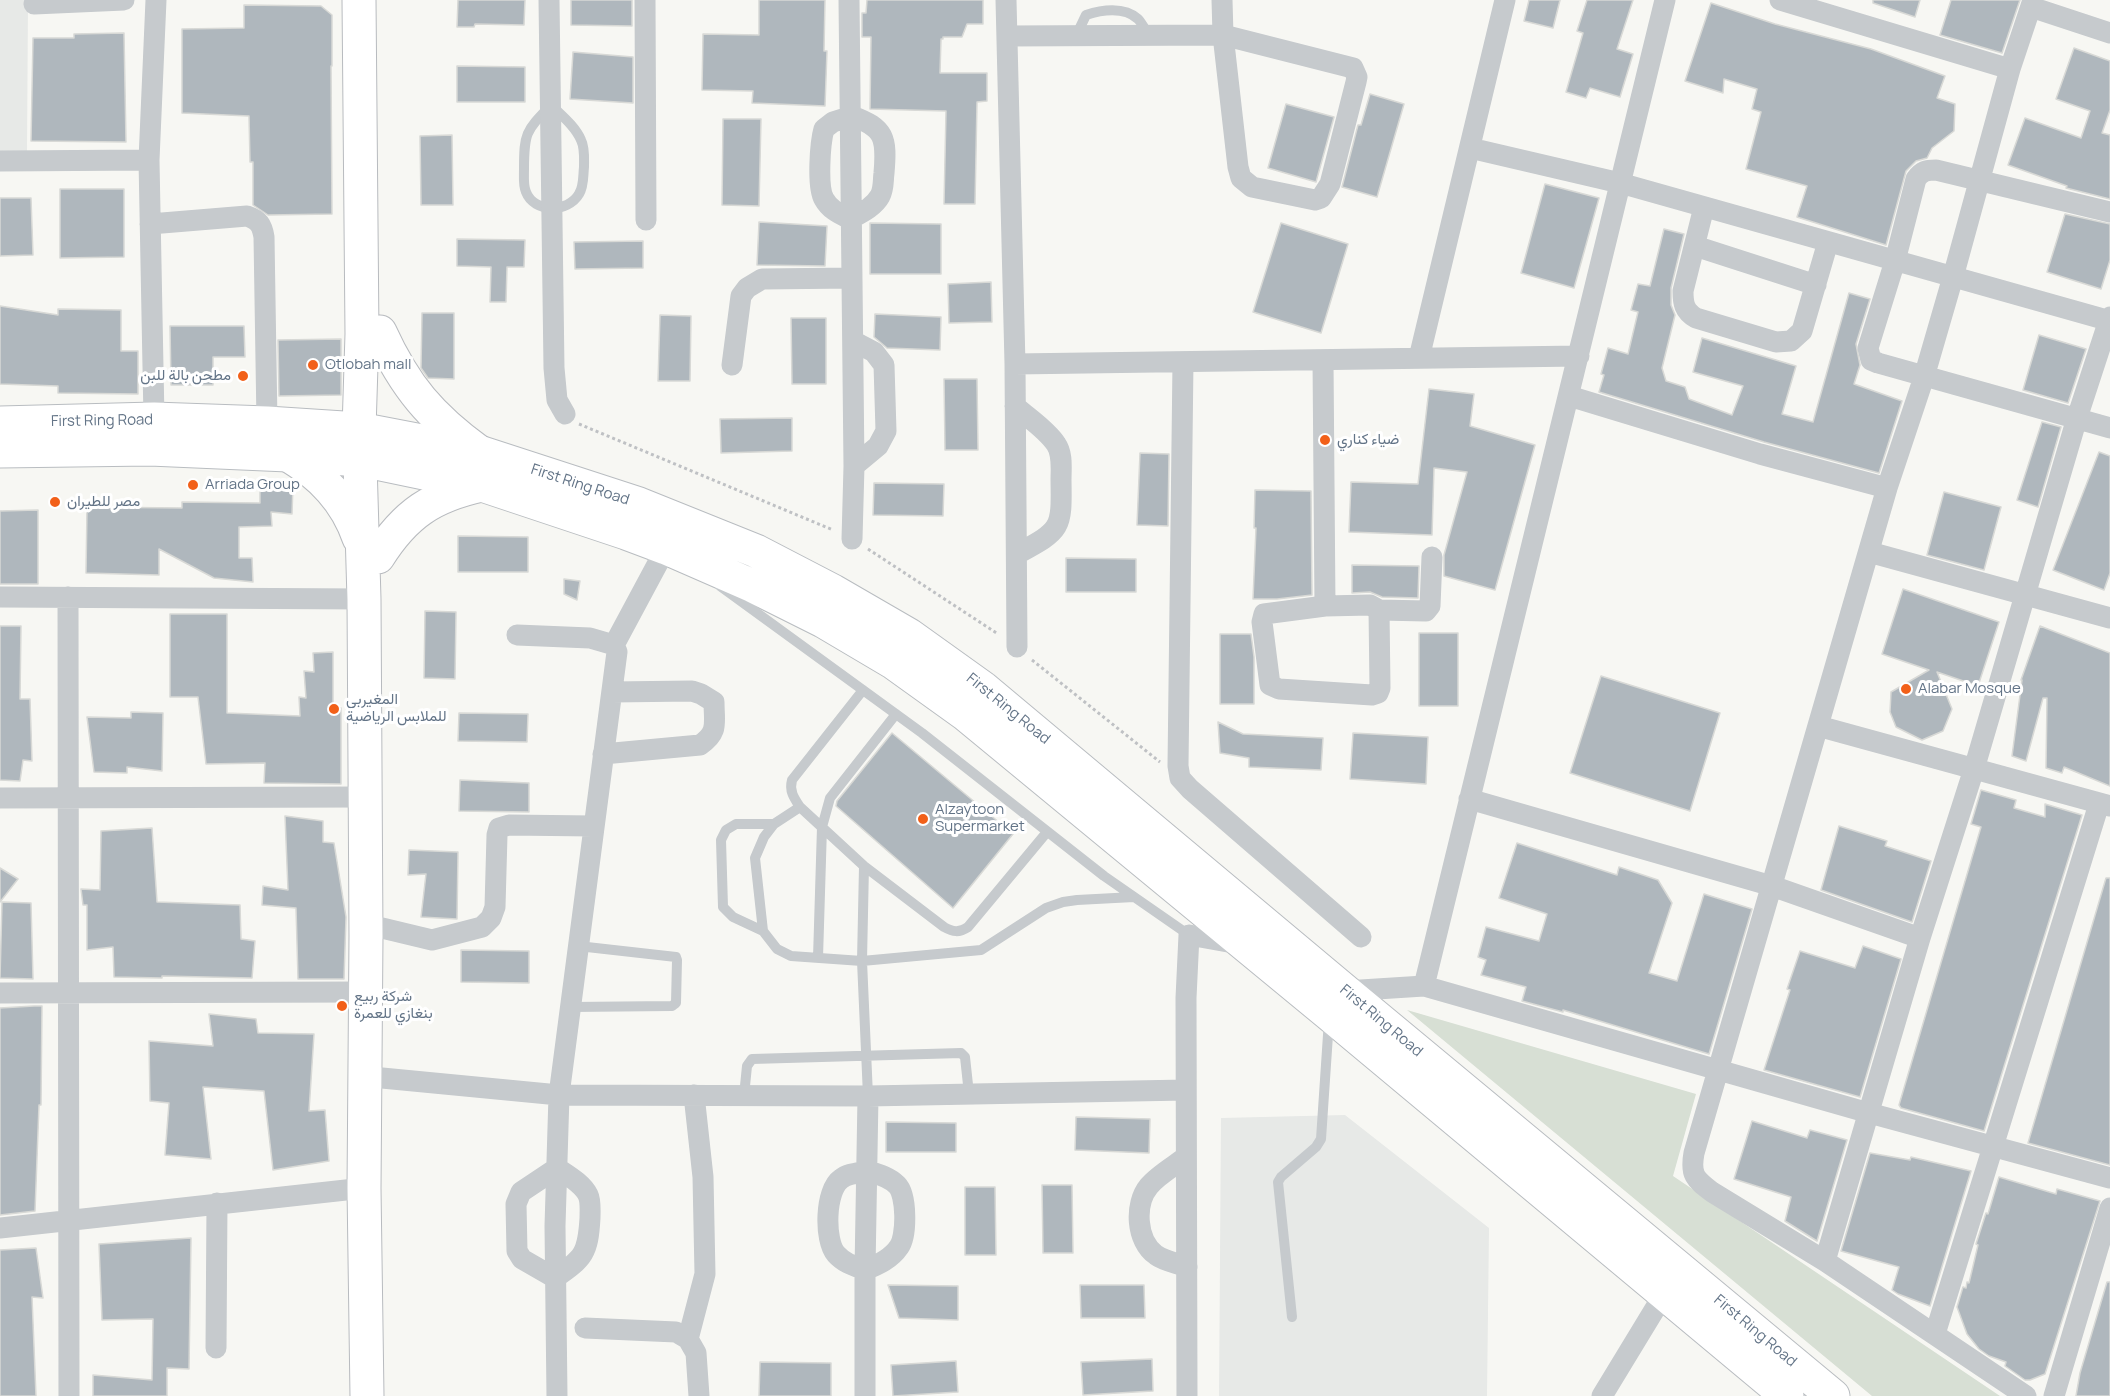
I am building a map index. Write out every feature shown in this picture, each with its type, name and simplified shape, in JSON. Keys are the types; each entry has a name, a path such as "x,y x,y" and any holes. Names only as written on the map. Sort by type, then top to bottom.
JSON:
{"main road":[{"path":"359,0 362,334 370,447 370,552 382,928 382,1078 367,1396"},
{"path":"370,447 380,332 378,0"},
{"path":"380,332 393,361 410,388 430,412 454,434 479,452"},
{"name":"First Ring Road","path":"0,423 154,419 267,423 370,447 666,548 823,621 894,663 965,714 1246,945 1337,1003 1833,1396"},
{"name":"First Ring Road","path":"0,451 150,449 288,455 370,447 479,452 639,504 756,551 833,591 909,634 983,688 1032,728 1664,1294 1787,1396"},
{"path":"288,455 327,484 343,503 370,552 364,599 366,936 364,1188 374,1248 383,1396"},
{"path":"370,552 392,535 410,516 425,506 456,491 482,486"}],"street":[{"path":"34,4 124,0"},
{"path":"154,419 149,160 156,0"},
{"path":"549,0 554,368 557,400 565,414"},
{"path":"645,0 646,220"},
{"path":"849,0 854,466 852,539"},
{"path":"1006,0 1015,364 1017,647"},
{"path":"1007,36 1223,35 1346,66 1356,73 1356,82 1330,184 1321,198 1315,200 1252,187 1241,178 1223,35 1222,0"},
{"path":"1419,358 1505,0"},
{"path":"1424,986 1665,0"},
{"path":"1780,0 2010,69"},
{"path":"2026,1396 1825,1261 1712,1192 1700,1183 1692,1167 1694,1153 1887,488 1924,377 1981,180 2010,69 2032,3 2110,33"},
{"path":"852,116 871,123 882,135 885,158 880,195 865,210 850,219 837,212 825,201 822,195 820,168 824,129 832,122 852,116"},
{"path":"1470,148 1620,183 2110,320 2077,418 1825,1261"},
{"path":"0,160 149,160"},
{"path":"2110,212 1936,170 1921,173 1917,179 1868,348 1871,360 1878,363 2110,428"},
{"path":"1704,207 1683,291 1686,310 1696,318 1776,342 1791,341 1802,331 1828,242"},
{"path":"150,224 247,216 262,225 267,423"},
{"path":"1695,246 1816,285"},
{"path":"732,365 741,296 754,282 762,279 852,278"},
{"path":"853,341 874,352 884,365 886,431 878,446 854,466"},
{"path":"1015,364 1579,356"},
{"path":"1323,360 1325,606"},
{"path":"1183,362 1178,766 1180,778 1361,937"},
{"path":"1569,396 1760,454 1887,488"},
{"path":"1015,406 1056,444 1061,454 1062,513 1057,525 1047,538 1017,554"},
{"path":"614,645 666,548"},
{"path":"1869,552 2110,618"},
{"path":"1379,610 1380,688 1378,693 1274,688 1269,680 1262,622 1266,613 1325,606 1371,605 1379,610 1426,611 1429,609 1432,557"},
{"path":"0,597 364,599"},
{"path":"68,597 69,1396"},
{"path":"517,635 590,638 614,645"},
{"path":"557,1396 555,1278 559,1095 617,652 614,645"},
{"path":"603,754 700,745 714,732 714,702 700,694 692,691 612,692"},
{"path":"1818,726 2104,805 1992,1144 1935,1334"},
{"path":"0,798 365,797"},
{"path":"1469,799 1772,886 1920,938"},
{"path":"382,928 432,940 482,927 491,918 495,907 499,828 509,825 593,826"},
{"path":"1187,1396 1186,998 1189,935 1246,945"},
{"path":"1337,1003 1424,986 1869,1113 1992,1144 2110,1178"},
{"path":"0,993 365,992"},
{"path":"382,1078 559,1095 868,1096 1186,1090"},
{"path":"688,1339 705,1274 703,1177 694,1095"},
{"path":"866,1396 865,1270 868,1096"},
{"path":"1186,1157 1150,1184 1139,1205 1139,1221 1141,1232 1156,1256 1187,1267"},
{"path":"555,1278 571,1267 584,1253 589,1240 590,1208 589,1196 582,1187 557,1168"},
{"path":"555,1278 522,1259 517,1251 516,1204 521,1192 557,1168"},
{"path":"868,1171 898,1186 903,1197 904,1231 903,1240 891,1256 865,1270 850,1265 834,1252 829,1234 829,1206 834,1186 839,1179 868,1171"},
{"path":"0,1228 364,1188"},
{"path":"216,1348 217,1203"},
{"path":"2054,1396 2109,1215"},
{"path":"1602,1396 1664,1294"},
{"path":"585,1328 676,1332 688,1339 696,1353 699,1396"}],"lane":[{"path":"551,105 568,121 581,138 584,148 582,187 577,198 567,205 552,210"},
{"path":"666,548 896,714 1047,832 1189,935"},
{"path":"863,690 792,780 790,787 800,807 864,866 944,927 953,932 962,931 968,927 1047,832"},
{"path":"818,958 822,827 830,798 896,714"},
{"path":"763,931 755,858 764,837 774,824 800,807"},
{"path":"774,824 736,824 726,830 721,840 723,906 734,917 763,931 777,949 791,956 862,961 981,950 1046,908 1063,902 1134,897"},
{"path":"864,866 862,961 868,1096"},
{"path":"962,931 966,951"},
{"path":"571,1007 672,1006 676,1003 676,957 578,946"},
{"path":"1292,1317 1278,1182 1316,1147 1321,1139 1337,1003"},
{"path":"744,1096 747,1066 752,1059 961,1053 965,1057 969,1094"}],"path":[{"path":"565,414 583,427 852,539 1017,647 1180,778"}],"shaded area":[{"path":"0,0 28,0 27,154 0,155"},
{"path":"1407,1010 1696,1094 1673,1176 2000,1396 1872,1396"},
{"path":"1345,1115 1489,1228 1487,1396 1219,1396 1221,1118"}],"building":[{"path":"458,0 525,0 524,25 475,24 474,27 457,27"},
{"path":"571,0 632,0 632,26 571,25"},
{"path":"759,0 825,0 824,51 827,51 825,106 752,103 753,91 702,90 703,34 759,35"},
{"path":"867,0 983,0 983,24 967,24 962,37 943,37 941,39 940,73 987,73 987,101 977,102 975,204 944,204 946,111 870,109 871,37 862,37 862,13 866,13"},
{"path":"1529,0 1560,0 1553,28 1524,21"},
{"path":"1587,0 1633,0 1617,49 1633,54 1620,97 1590,88 1586,98 1566,92 1583,33 1577,31"},
{"path":"1873,0 1920,0 1915,17 1873,3"},
{"path":"1951,0 2020,0 2002,53 1940,35"},
{"path":"1711,3 1775,24 1871,49 1945,76 1937,98 1955,104 1954,131 1932,148 1927,158 1916,161 1906,171 1886,245 1797,217 1807,186 1746,169 1761,112 1752,109 1757,89 1724,79 1723,93 1685,81"},
{"path":"244,5 321,6 332,15 332,214 268,215 253,205 253,162 250,162 249,116 182,113 182,29 244,28"},
{"path":"124,33 126,142 31,141 33,38 74,38 74,34"},
{"path":"2074,48 2110,61 2110,110 2102,133 2110,135 2110,199 2066,188 2067,186 2008,165 2025,118 2081,138 2090,111 2056,99"},
{"path":"573,52 633,57 633,103 570,99"},
{"path":"457,66 525,67 525,102 457,102"},
{"path":"1370,94 1404,104 1377,197 1342,187 1358,125 1361,125"},
{"path":"1286,104 1334,117 1316,182 1268,168"},
{"path":"723,119 761,119 759,206 722,205"},
{"path":"452,135 453,205 421,205 420,136"},
{"path":"1545,184 1599,198 1574,288 1521,273"},
{"path":"60,189 124,189 124,257 60,258"},
{"path":"0,198 31,198 33,255 0,256"},
{"path":"2065,214 2110,224 2110,260 2101,289 2047,272"},
{"path":"759,222 827,226 825,266 757,265"},
{"path":"870,223 941,224 941,274 870,274"},
{"path":"1281,223 1348,244 1321,333 1253,312"},
{"path":"1664,229 1684,234 1671,288 1671,305 1675,315 1662,368 1666,381 1685,387 1689,399 1732,415 1743,386 1693,372 1702,338 1796,366 1782,414 1813,422 1849,293 1870,299 1856,344 1860,365 1854,384 1902,401 1879,473 1764,442 1599,392 1608,348 1628,354 1638,312 1631,310 1638,284 1650,286"},
{"path":"457,239 525,240 524,267 507,267 506,302 490,302 491,267 457,266"},
{"path":"643,241 643,268 575,269 574,242"},
{"path":"991,282 992,322 949,323 948,284"},
{"path":"0,306 58,315 58,309 121,310 121,351 138,351 138,394 58,393 58,386 0,384"},
{"path":"422,313 454,313 454,379 428,378 421,368"},
{"path":"875,314 941,317 940,350 887,348 874,337"},
{"path":"660,315 691,316 690,381 658,381"},
{"path":"791,318 826,318 826,384 792,384"},
{"path":"170,326 244,326 245,357 213,357 213,385 171,385"},
{"path":"2039,335 2086,349 2068,403 2023,390"},
{"path":"341,339 341,395 279,396 278,340"},
{"path":"944,379 977,379 978,450 945,450"},
{"path":"1429,389 1474,394 1470,426 1535,445 1495,590 1444,576 1444,555 1467,472 1434,468 1432,535 1349,532 1351,482 1418,484"},
{"path":"792,418 792,451 721,453 720,419"},
{"path":"2042,422 2061,427 2038,507 2017,500"},
{"path":"2099,452 2110,456 2110,573 2104,590 2053,570"},
{"path":"1140,453 1169,454 1168,526 1137,525"},
{"path":"874,483 944,484 943,516 873,515"},
{"path":"260,484 293,485 292,514 271,512 272,526 239,527 239,558 252,558 253,582 214,578 159,549 159,575 86,573 87,507 182,508 182,502 260,503"},
{"path":"1255,490 1311,491 1312,595 1253,599"},
{"path":"1944,492 2001,507 1984,570 1927,555"},
{"path":"38,510 38,584 0,584 0,511"},
{"path":"458,536 528,537 528,572 458,572"},
{"path":"1066,558 1136,559 1136,592 1066,592"},
{"path":"1352,565 1419,566 1418,598 1382,597 1370,592 1352,593"},
{"path":"564,579 580,581 577,600 564,594"},
{"path":"1903,589 1999,622 1978,686 1937,672 1952,709 1943,731 1922,740 1896,727 1890,712 1891,692 1929,670 1882,654"},
{"path":"425,611 456,612 455,679 424,678"},
{"path":"170,614 227,614 227,713 300,716 299,697 306,698 304,671 314,672 313,653 333,652 333,706 341,708 341,784 264,783 265,763 206,764 198,697 170,697"},
{"path":"0,626 21,626 20,699 30,699 32,761 23,760 20,781 0,780"},
{"path":"2040,626 2110,653 2110,786 2064,767 2062,773 2046,768 2047,698 2043,698 2026,761 2012,756 2021,680"},
{"path":"1419,633 1458,633 1458,706 1419,706"},
{"path":"1220,634 1251,634 1254,657 1254,704 1220,704"},
{"path":"1601,676 1720,713 1690,811 1570,773"},
{"path":"131,712 163,713 162,771 127,767 127,773 94,772 87,717 131,718"},
{"path":"459,713 528,714 527,742 458,741"},
{"path":"1218,722 1243,734 1323,738 1321,770 1249,767 1249,758 1220,753"},
{"name":"Alzaytoon Supermarket","path":"892,733 1013,834 953,908 836,806 837,801"},
{"path":"1353,733 1428,737 1426,784 1350,779"},
{"path":"460,780 529,783 529,812 459,811"},
{"path":"1981,790 2016,800 2014,808 2045,817 2045,804 2082,815 1984,1131 1901,1108 1899,1105 1981,827 1971,824"},
{"path":"285,816 323,821 323,842 334,843 346,917 344,979 298,979 296,908 262,905 263,886 288,890"},
{"path":"1839,826 1887,841 1885,846 1931,861 1912,922 1821,890"},
{"path":"152,828 157,902 240,905 241,939 255,941 252,978 114,977 113,947 87,950 87,905 83,905 81,889 100,890 101,831"},
{"path":"1517,843 1617,875 1619,867 1658,880 1672,903 1649,973 1677,981 1704,894 1752,909 1709,1054 1563,1010 1563,1012 1522,1001 1526,987 1481,975 1486,960 1478,957 1486,927 1539,941 1547,914 1499,898"},
{"path":"409,850 458,852 457,919 421,917 426,874 408,875"},
{"path":"0,868 18,879 0,902"},
{"path":"2106,878 2110,878 2110,1165 2028,1143"},
{"path":"2,902 31,903 33,979 0,978"},
{"path":"1863,946 1901,959 1860,1097 1764,1070 1800,951 1855,968"},
{"path":"461,950 529,951 529,983 461,982"},
{"path":"42,1006 41,1105 39,1105 35,1211 0,1215 0,1008"},
{"path":"209,1014 256,1019 258,1033 314,1034 309,1111 325,1110 329,1161 273,1170 264,1091 203,1087 211,1159 165,1155 169,1103 150,1101 149,1041 213,1046"},
{"path":"1076,1117 1150,1119 1149,1153 1075,1150"},
{"path":"1752,1121 1807,1138 1810,1130 1847,1140 1817,1241 1785,1221 1791,1197 1734,1179"},
{"path":"886,1122 956,1123 956,1152 886,1152"},
{"path":"1870,1153 1910,1160 1911,1157 1971,1171 1930,1306 1892,1290 1899,1267 1841,1251"},
{"path":"1999,1177 2056,1194 2057,1189 2100,1201 2045,1374 2030,1380 2025,1380 2005,1366 2006,1362 1989,1356 1979,1349 1967,1334 1957,1307 1963,1287 1966,1288 1967,1282 1969,1283 1978,1245 1976,1244"},
{"path":"1042,1185 1072,1185 1073,1253 1043,1253"},
{"path":"965,1187 995,1187 996,1255 965,1255"},
{"path":"191,1238 189,1369 167,1368 167,1396 93,1396 93,1375 152,1380 153,1319 102,1320 99,1244"},
{"path":"36,1248 43,1298 32,1297 36,1396 0,1396 0,1250"},
{"path":"2107,1282 2110,1282 2110,1396 2076,1396 2080,1373"},
{"path":"888,1285 958,1286 958,1320 899,1318"},
{"path":"1080,1285 1144,1285 1145,1318 1081,1318"},
{"path":"1152,1359 1153,1391 1083,1395 1081,1362"},
{"path":"956,1361 958,1392 893,1396 891,1365"},
{"path":"760,1362 831,1363 831,1396 759,1396"}],"place":[{"name":"Otlobah mall","path":"313,365"},
{"name":"مطحن بالة للبن","path":"243,376"},
{"name":"ضياء كناري","path":"1325,440"},
{"name":"Arriada Group","path":"193,485"},
{"name":"مصر للطيران","path":"55,502"},
{"name":"Alabar Mosque","path":"1906,689"},
{"name":"المغيربي للملابس الرياضية","path":"334,709"},
{"name":"Alzaytoon Supermarket","path":"923,819"},
{"name":"شركة ربيع بنغازي للعمرة","path":"342,1006"}]}
